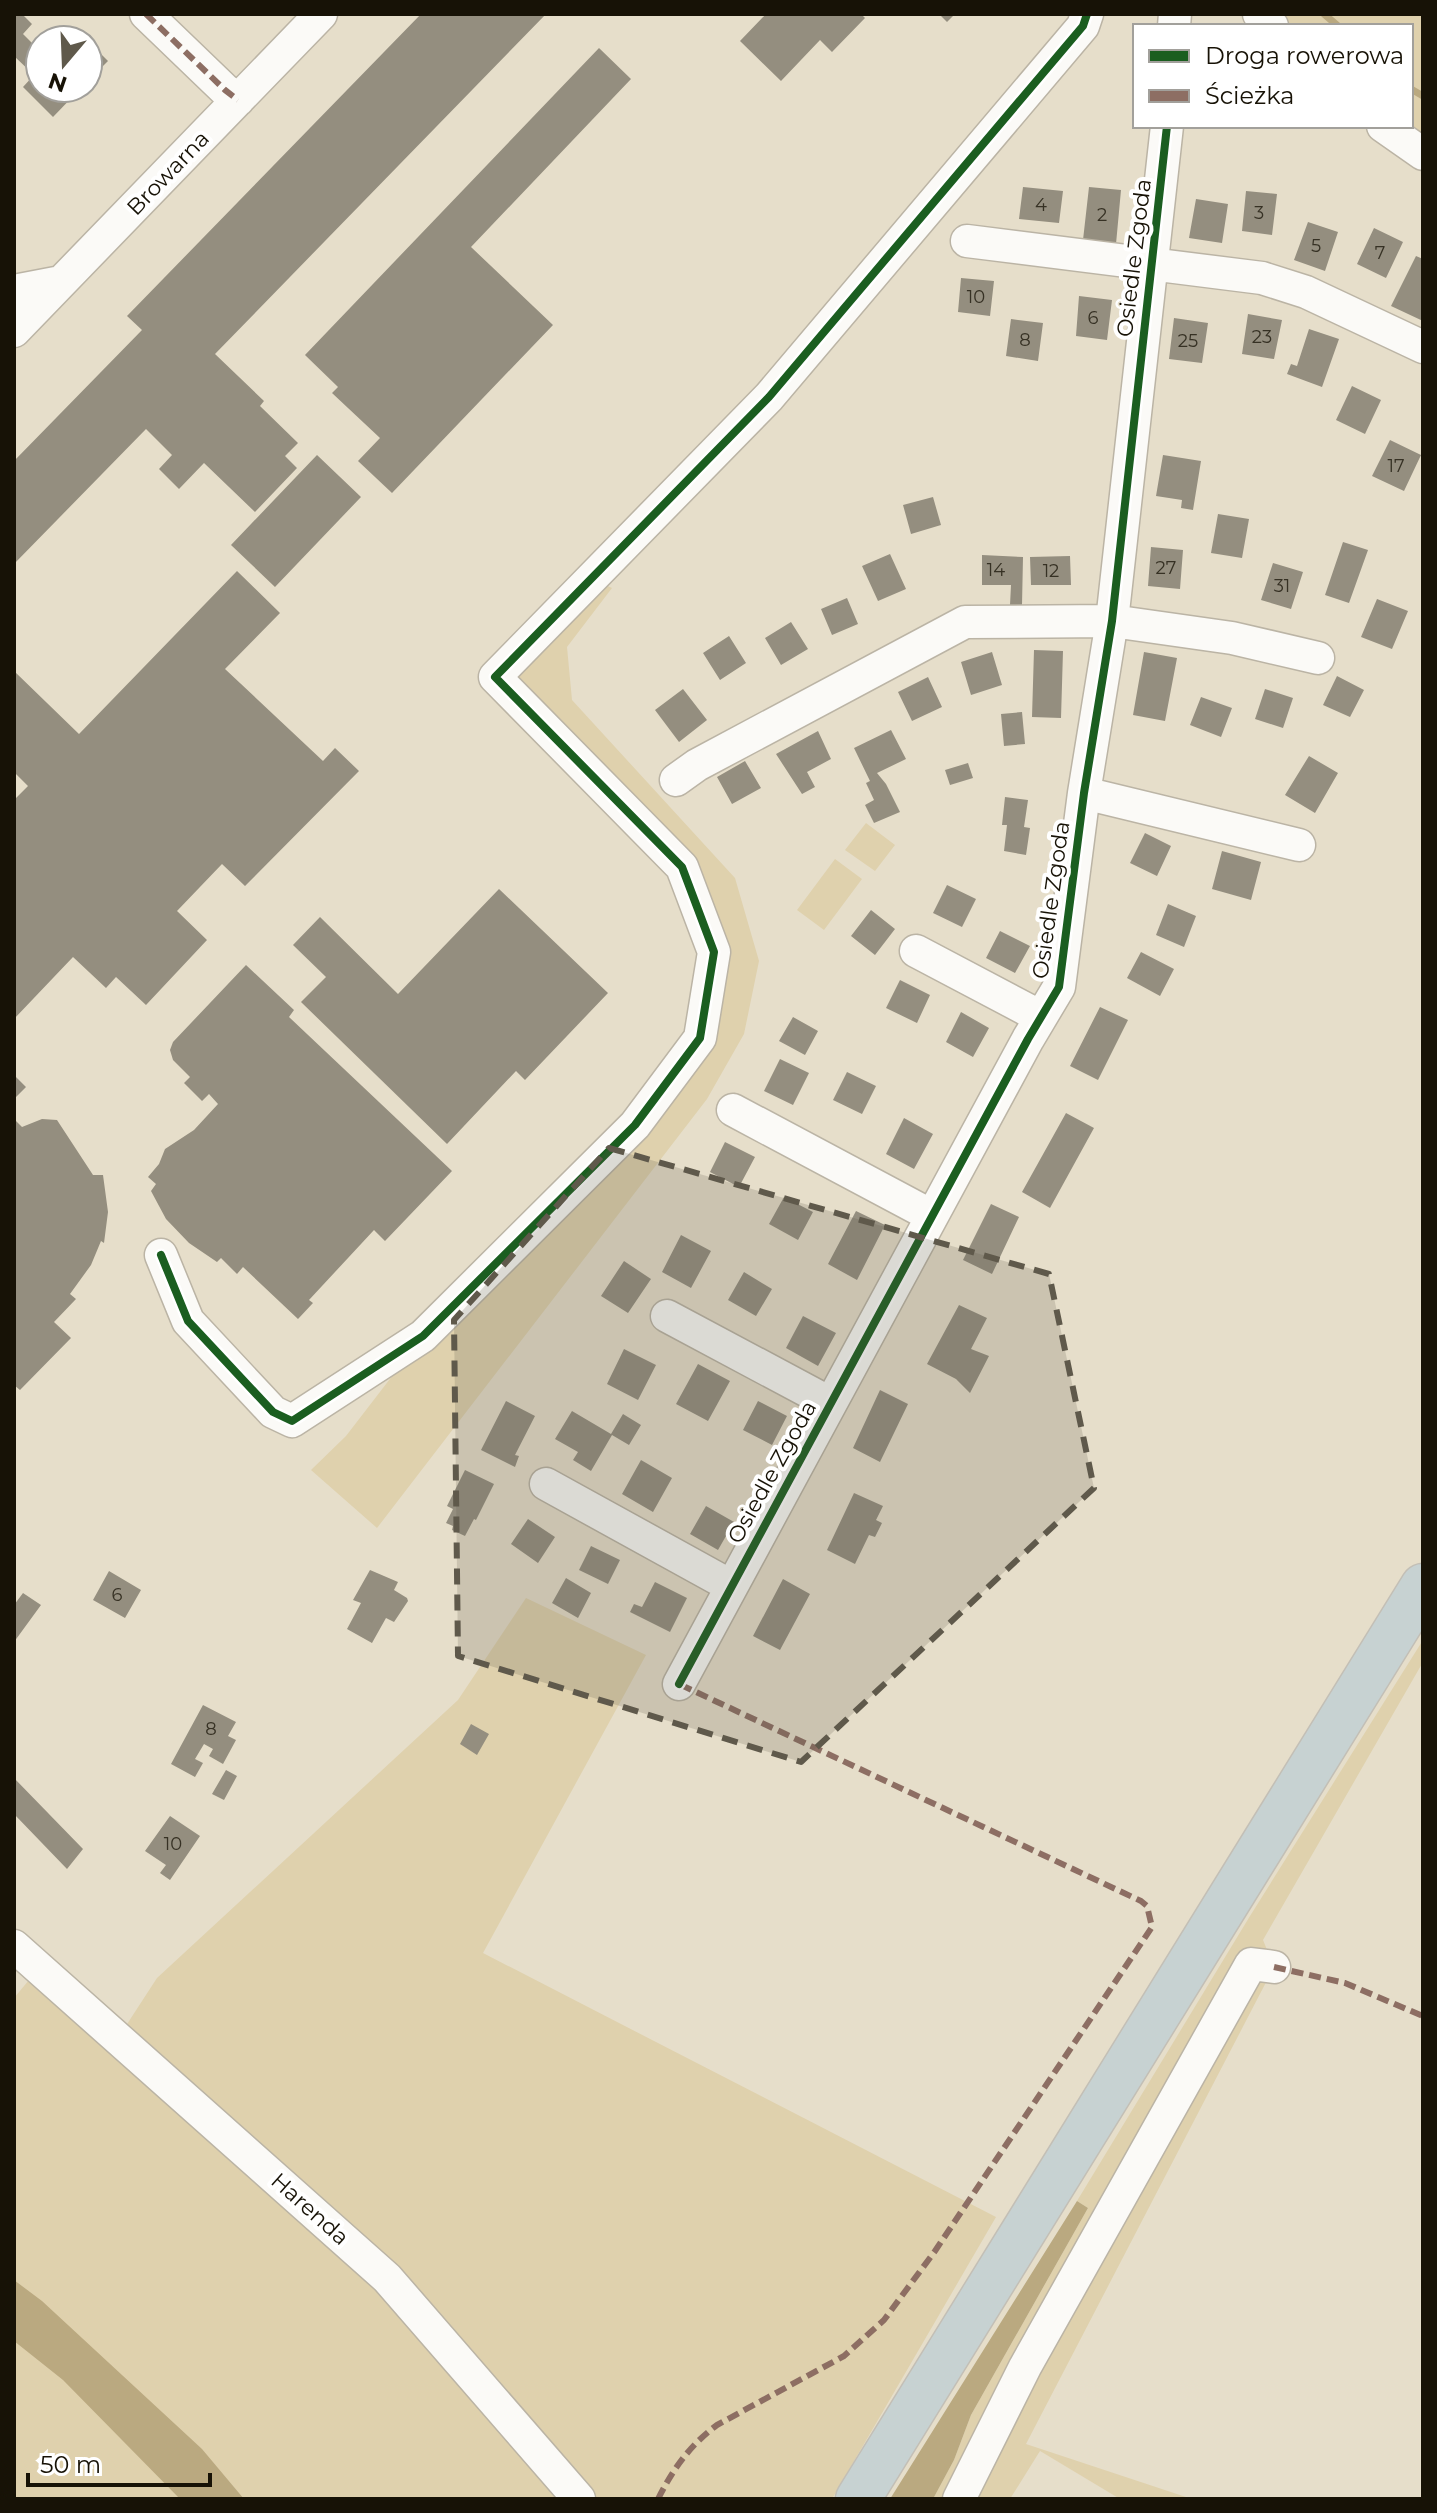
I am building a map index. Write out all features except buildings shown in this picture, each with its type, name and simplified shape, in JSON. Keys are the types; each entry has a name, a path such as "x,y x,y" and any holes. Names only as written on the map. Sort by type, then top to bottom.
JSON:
{"highway":[{"path":"858,2499 1423,1586"}],"street":[{"path":"146,14 238,100"},
{"name":"Browarna","path":"14,331 321,14"},
{"path":"161,1255 188,1321 273,1412 292,1421 423,1336 635,1125 654,1100 700,1038 714,952 682,867 495,677 769,397 1083,26 1087,14"},
{"name":"Osiedle Zgoda","path":"679,1684 1059,987 1084,793 1112,621 1167,128"},
{"path":"1386,128 1423,154"},
{"name":"Osiedle Zgoda","path":"967,241 1262,278 1306,292 1423,347"},
{"path":"14,291 61,282"},
{"path":"676,780 697,765 965,622 1112,621 1232,638 1318,658"},
{"name":"Osiedle Zgoda","path":"1084,793 1299,845"},
{"name":"Osiedle Zgoda","path":"916,951 1041,1017"},
{"path":"733,1110 932,1216"},
{"name":"Osiedle Zgoda","path":"667,1316 830,1403"},
{"path":"546,1484 731,1586"},
{"name":"Harenda","path":"14,1946 387,2278 579,2499"},
{"path":"959,2499 1025,2367 1251,1964 1274,1967"}],"highlighted area":[{"path":"609,1148 1049,1274 1094,1488 801,1762 458,1656 454,1320"}],"shaded area":[{"path":"1259,14 1423,14 1423,154 1386,128 1413,128 1413,24 1270,24"},
{"path":"591,578 612,588 567,647 572,700 735,878 759,961 744,1034 707,1099 377,1528 311,1470 346,1436 423,1336 700,1038 714,952 682,867 495,677"},
{"path":"866,823 895,845 875,871 845,850"},
{"path":"835,859 862,879 824,930 797,910"},
{"path":"526,1598 646,1655 483,1953 996,2217 832,2499 14,2499 14,1998 39,1968 118,2038 157,1978 458,1700"},
{"path":"1423,1640 1423,1662 1263,1940 1274,1967 1026,2444 1192,2499 1120,2499 1040,2451 1010,2499 933,2499 954,2460 971,2415 1088,2208 1077,2201"},
{"path":"1077,2201 1088,2208 971,2415 954,2460 933,2499 890,2499"},
{"path":"14,2280 42,2301 202,2449 244,2499 180,2499 63,2380 14,2341"}],"waterway":[{"path":"1324,14 1336,24"},
{"path":"1413,90 1423,96"}],"marked path":[{"path":"146,14 238,100"},
{"path":"658,2499 683,2458 717,2425 844,2356 884,2320 935,2251 1152,1927 1147,1906 1141,1901 679,1684"},
{"path":"1274,1967 1345,1983 1423,2016"}],"cycle path":[{"path":"161,1255 188,1321 273,1412 292,1421 423,1336 635,1125 700,1038 714,952 682,867 495,677 769,397 1083,26 1087,14"},
{"path":"679,1684 1059,987 1084,793 1112,621 1167,128"}]}
